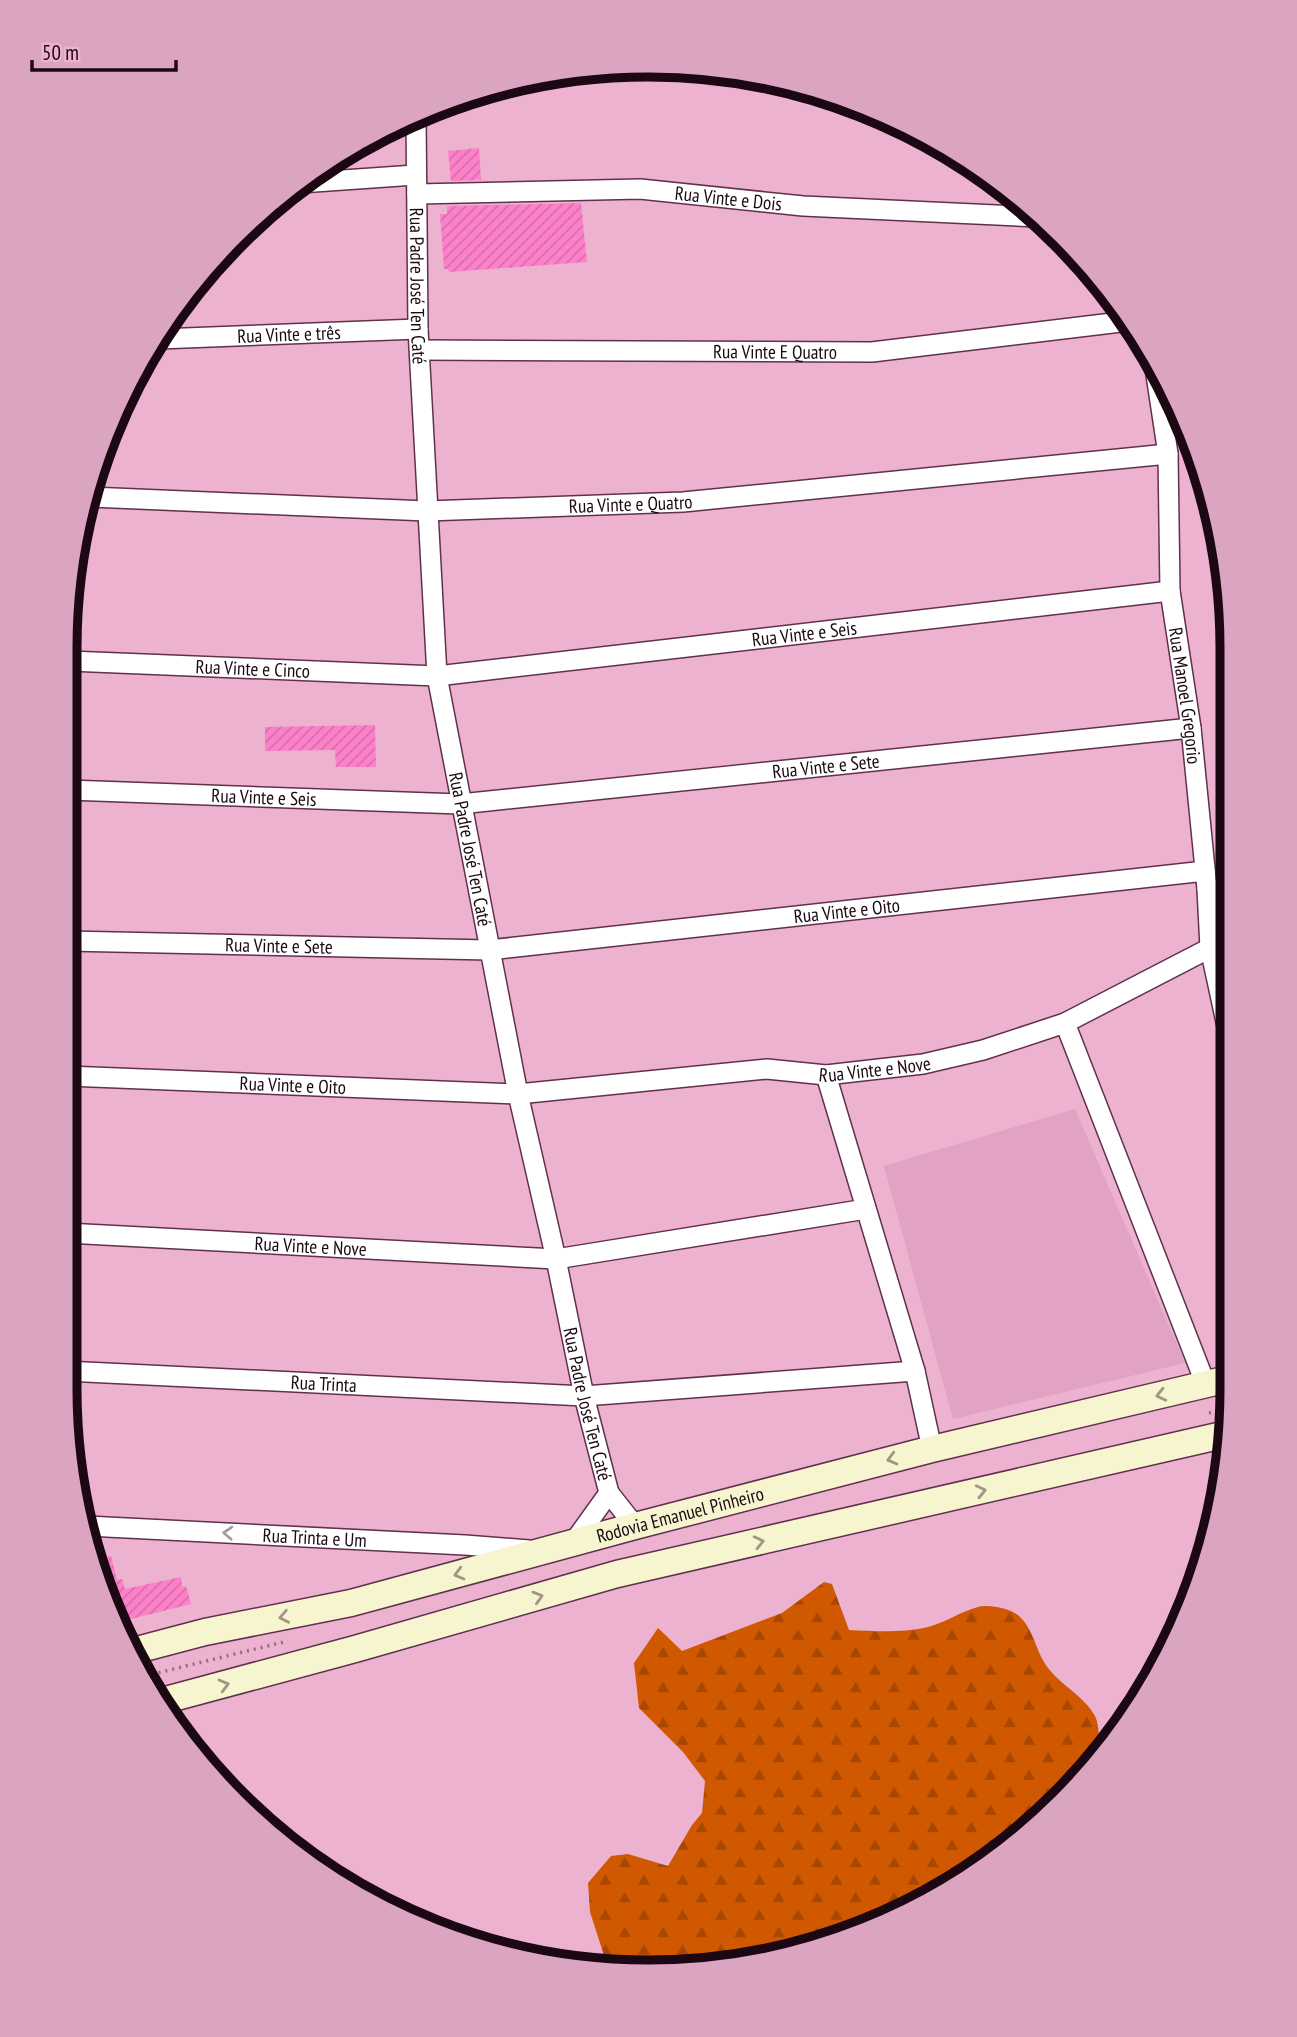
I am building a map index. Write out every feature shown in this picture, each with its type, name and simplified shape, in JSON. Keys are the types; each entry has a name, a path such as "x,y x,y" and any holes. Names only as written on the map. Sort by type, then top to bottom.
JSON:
{"main road":[{"name":"Rodovia Emanuel Pinheiro","path":"140,1649 205,1632 351,1603 932,1449 1217,1382"},
{"path":"169,1699 617,1574 1218,1436"}],"street":[{"name":"Rua Padre José Ten Caté","path":"416,127 418,329 438,676 460,803 518,1094 584,1396 609,1493"},
{"name":"Rua Vinte e Dois","path":"316,184 640,189 803,206 1022,216"},
{"name":"Rua Vinte E Quatro","path":"420,350 872,352 1118,322"},
{"name":"Rua Vinte e três","path":"168,339 418,329"},
{"name":"Rua Manoel Gregorio","path":"1159,391 1168,454 1170,591 1191,728 1210,948 1220,994"},
{"name":"Rua Vinte e Quatro","path":"97,497 427,511 683,502 1168,454"},
{"name":"Rua Vinte e Seis","path":"438,676 1170,591"},
{"name":"Rua Vinte e Cinco","path":"77,661 438,676"},
{"name":"Rua Vinte e Sete","path":"460,803 1191,728"},
{"name":"Rua Vinte e Seis","path":"77,790 460,803"},
{"name":"Rua Vinte e Oito","path":"489,950 1206,880 1220,887"},
{"name":"Rua Vinte e Sete","path":"77,941 489,950"},
{"name":"Rua Vinte e Nove","path":"518,1094 767,1069 826,1075 923,1064 983,1050 1065,1023 1210,948"},
{"path":"1065,1023 1217,1382"},
{"path":"826,1075 915,1371 932,1449"},
{"name":"Rua Vinte e Oito","path":"77,1076 518,1094"},
{"path":"556,1259 866,1209"},
{"name":"Rua Vinte e Nove","path":"77,1234 556,1259"},
{"path":"584,1396 915,1371"},
{"name":"Rua Trinta","path":"77,1372 584,1396"},
{"path":"573,1543 609,1493 635,1526"},
{"name":"Rua Trinta e Um","path":"94,1526 541,1551"}],"shaded area":[{"path":"1075,1109 1185,1363 953,1419 884,1166"}],"green space":[{"path":"824,1582 832,1584 849,1630 915,1630 983,1606 1010,1611 1019,1616 1028,1627 1049,1670 1090,1708 1098,1724 1100,1739 1053,1793 996,1842 966,1864 901,1901 832,1930 760,1949 686,1959 605,1958 590,1912 588,1883 611,1856 628,1854 668,1866 702,1813 705,1781 683,1752 639,1708 634,1663 658,1628 682,1651 782,1613"}],"building":[{"path":"479,148 481,180 451,181 448,151"},
{"path":"581,203 587,262 449,272 444,269 440,214 447,214 447,206"},
{"path":"375,725 376,767 336,767 335,750 265,751 265,727"},
{"path":"111,1556 117,1580 122,1579 125,1589 181,1577 182,1587 186,1586 191,1604 127,1620 103,1558"}]}
